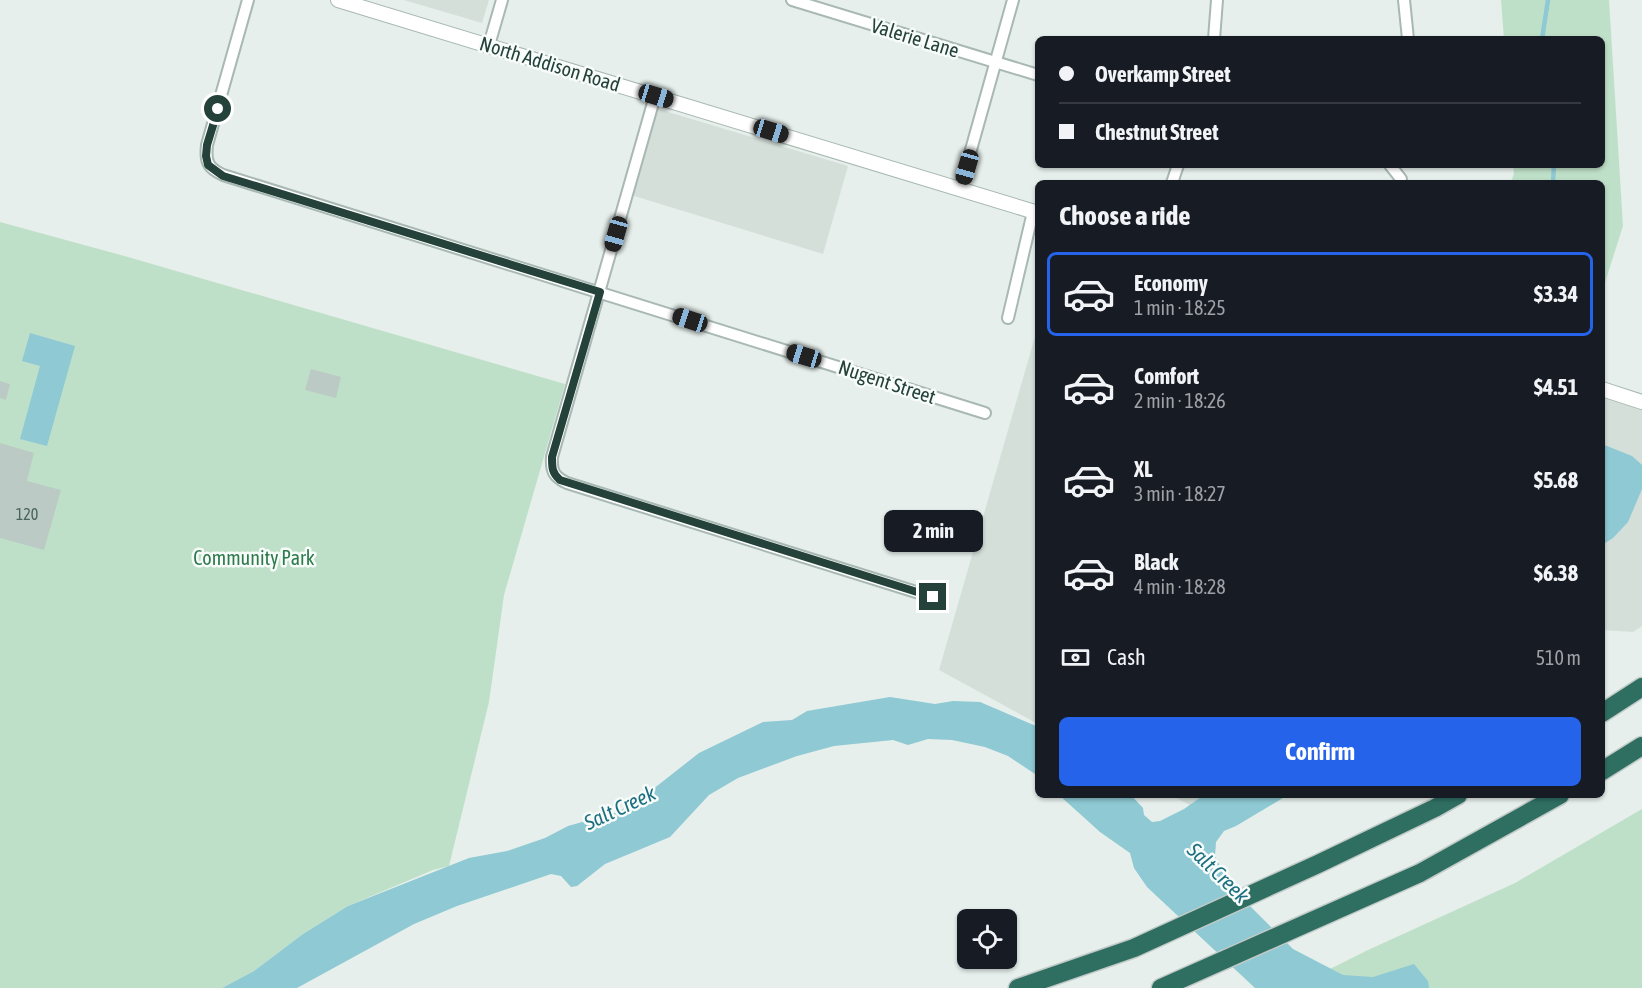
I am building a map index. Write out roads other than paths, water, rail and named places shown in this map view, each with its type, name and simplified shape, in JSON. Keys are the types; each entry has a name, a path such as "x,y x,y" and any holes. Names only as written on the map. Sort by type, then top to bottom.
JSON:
{"highway":[{"path":"1605,711 1642,687"},
{"path":"1605,769 1642,746"},
{"path":"1018,988 1134,948 1318,864 1453,798"},
{"path":"1161,988 1419,873 1555,798"}],"street":[{"name":"Nugent Street","path":"248,0 207,145 208,165 223,176 985,413"},
{"name":"North Addison Road","path":"338,0 1035,212"},
{"path":"489,45 502,0"},
{"name":"Valerie Lane","path":"792,0 1035,74"},
{"path":"960,189 1013,0"},
{"path":"1214,36 1217,0"},
{"path":"1404,0 1408,36"},
{"path":"656,96 552,457 554,475 567,483 933,597"},
{"path":"1392,168 1401,179"},
{"path":"1008,318 1035,216"},
{"path":"1605,390 1642,402"}],"water":[{"path":"30,333 75,346 47,446 20,439 40,366 22,361"},
{"path":"1605,445 1632,456 1642,465 1642,489 1628,522 1605,543"},
{"path":"890,697 935,704 953,701 980,702 1035,726 1035,774 1008,756 985,747 952,740 928,739 908,745 893,740 834,746 797,756 738,778 709,795 670,837 605,864 577,886 571,887 561,876 551,874 457,906 414,924 297,988 222,988 254,971 303,934 348,906 469,858 507,851 545,838 568,826 618,812 643,797 699,753 763,722 792,720 807,711"},
{"name":"Salt Creek","path":"1062,798 1134,798 1143,808 1144,815 1152,822 1160,821 1184,809 1200,798 1283,798 1224,831 1216,842 1215,856 1230,886 1293,949 1343,975 1373,977 1414,964 1428,981 1429,988 1255,988 1147,887 1134,868 1130,853 1100,832"}],"waterway":[{"path":"1542,36 1548,0"},
{"path":"1553,180 1554,168"}],"park label":[{"name":"Community Park","path":"254,558"}]}
